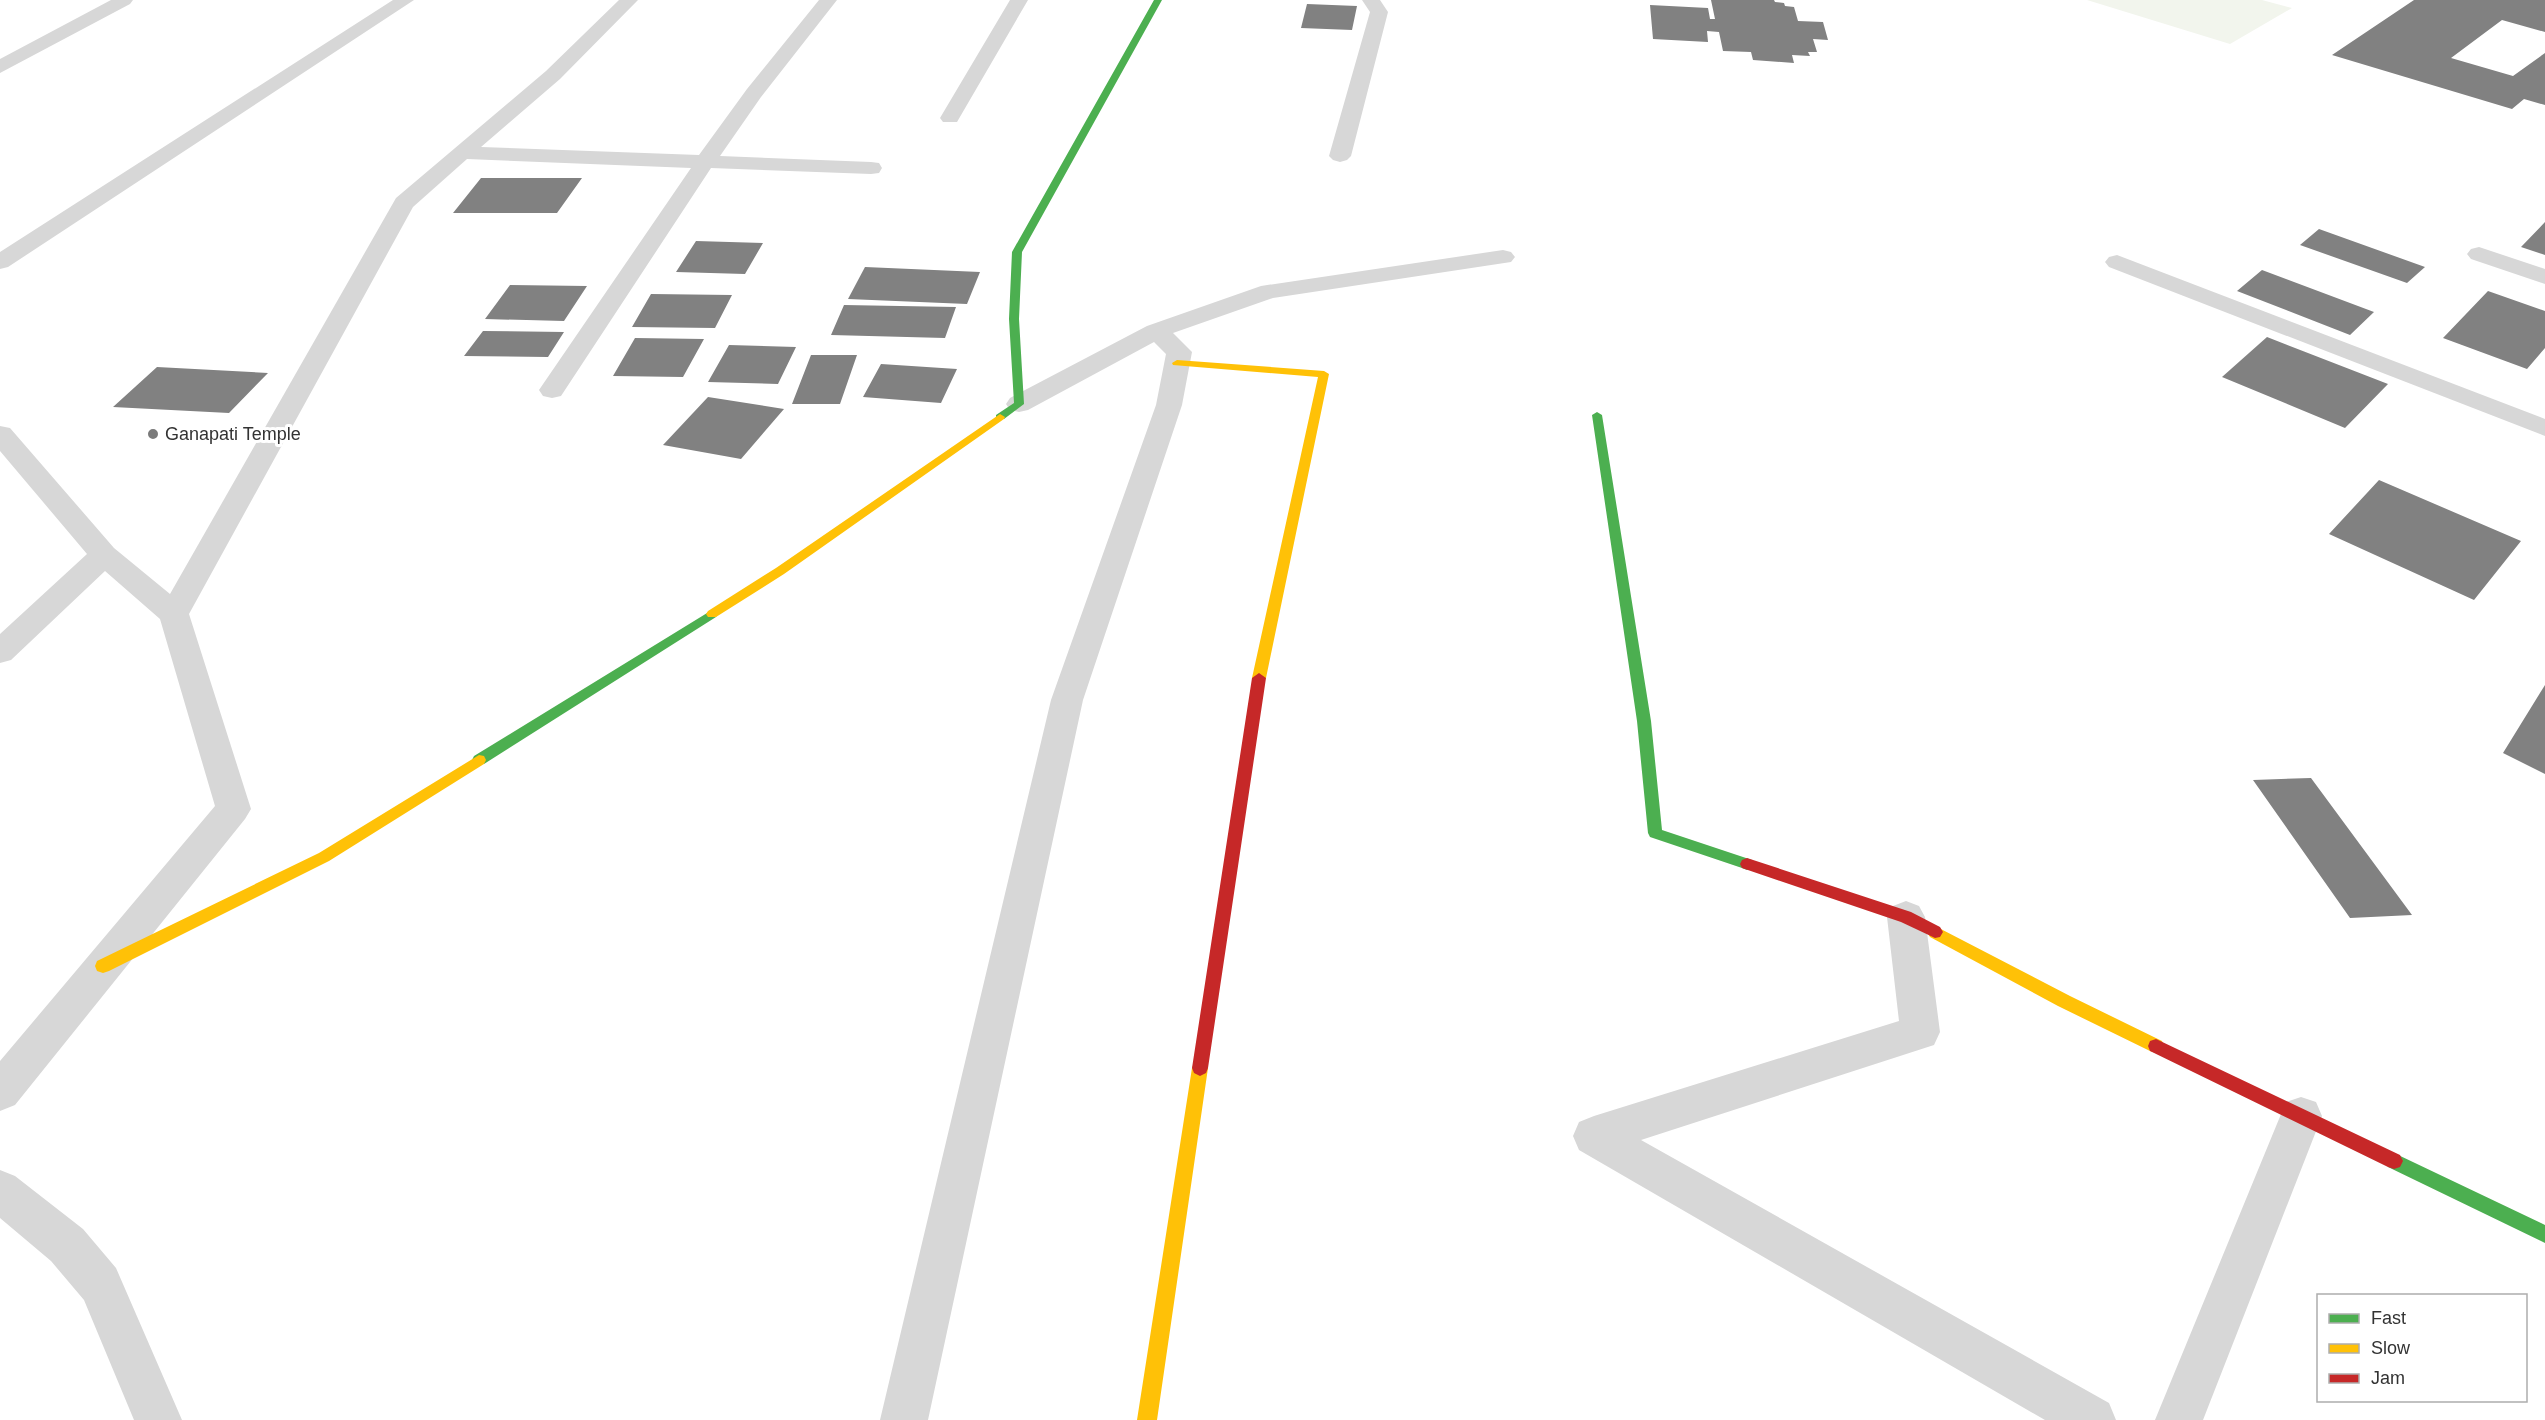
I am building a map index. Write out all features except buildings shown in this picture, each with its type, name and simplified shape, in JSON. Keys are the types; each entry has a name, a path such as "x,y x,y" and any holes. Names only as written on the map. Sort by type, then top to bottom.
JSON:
{"street":[{"path":"0,67 124,0"},
{"path":"0,262 405,0"},
{"path":"174,614 404,203 553,75 629,0"},
{"path":"552,390 705,162 754,93 828,0"},
{"path":"950,118 1019,0"},
{"path":"1019,404 1014,319 1017,252 1158,0"},
{"path":"1340,156 1379,12 1371,0"},
{"path":"462,153 871,168"},
{"path":"2479,254 2545,277"},
{"path":"103,966 324,858 780,571 1019,404 1156,331 1269,291 1503,257"},
{"path":"2117,262 2545,428"},
{"path":"904,1420 1067,700 1169,405 1179,352 1156,331"},
{"path":"1146,1420 1262,659 1324,374 1177,363"},
{"path":"1597,415 1644,721 1655,833 1906,917 2064,1001 2545,1234"},
{"path":"0,434 104,555 174,614 233,809 0,1092"},
{"path":"0,652 104,555"},
{"path":"1906,917 1920,1032 1594,1136 2092,1420"},
{"path":"2179,1420 2301,1116"},
{"path":"0,1191 67,1245 100,1284 158,1420"}],"shaded area":[{"path":"2087,0 2262,0 2292,8 2230,44"}],"traffic: fast":[{"path":"1000,417 1019,404 1014,319 1017,252 1158,0"},
{"path":"1597,415 1644,721 1655,833 1747,864"},
{"path":"479,760 712,614"},
{"path":"2394,1161 2545,1234"}],"traffic: slow":[{"path":"1177,363 1324,374 1259,678"},
{"path":"712,614 780,571 1000,417"},
{"path":"103,966 324,857 479,760"},
{"path":"1935,932 2064,1001 2156,1046"},
{"path":"1147,1420 1200,1068"}],"traffic: jam":[{"path":"1200,1068 1259,678"},
{"path":"1747,864 1906,917 1935,932"},
{"path":"2156,1046 2394,1161"}],"place":[{"name":"Ganapati Temple","path":"153,434"}]}
